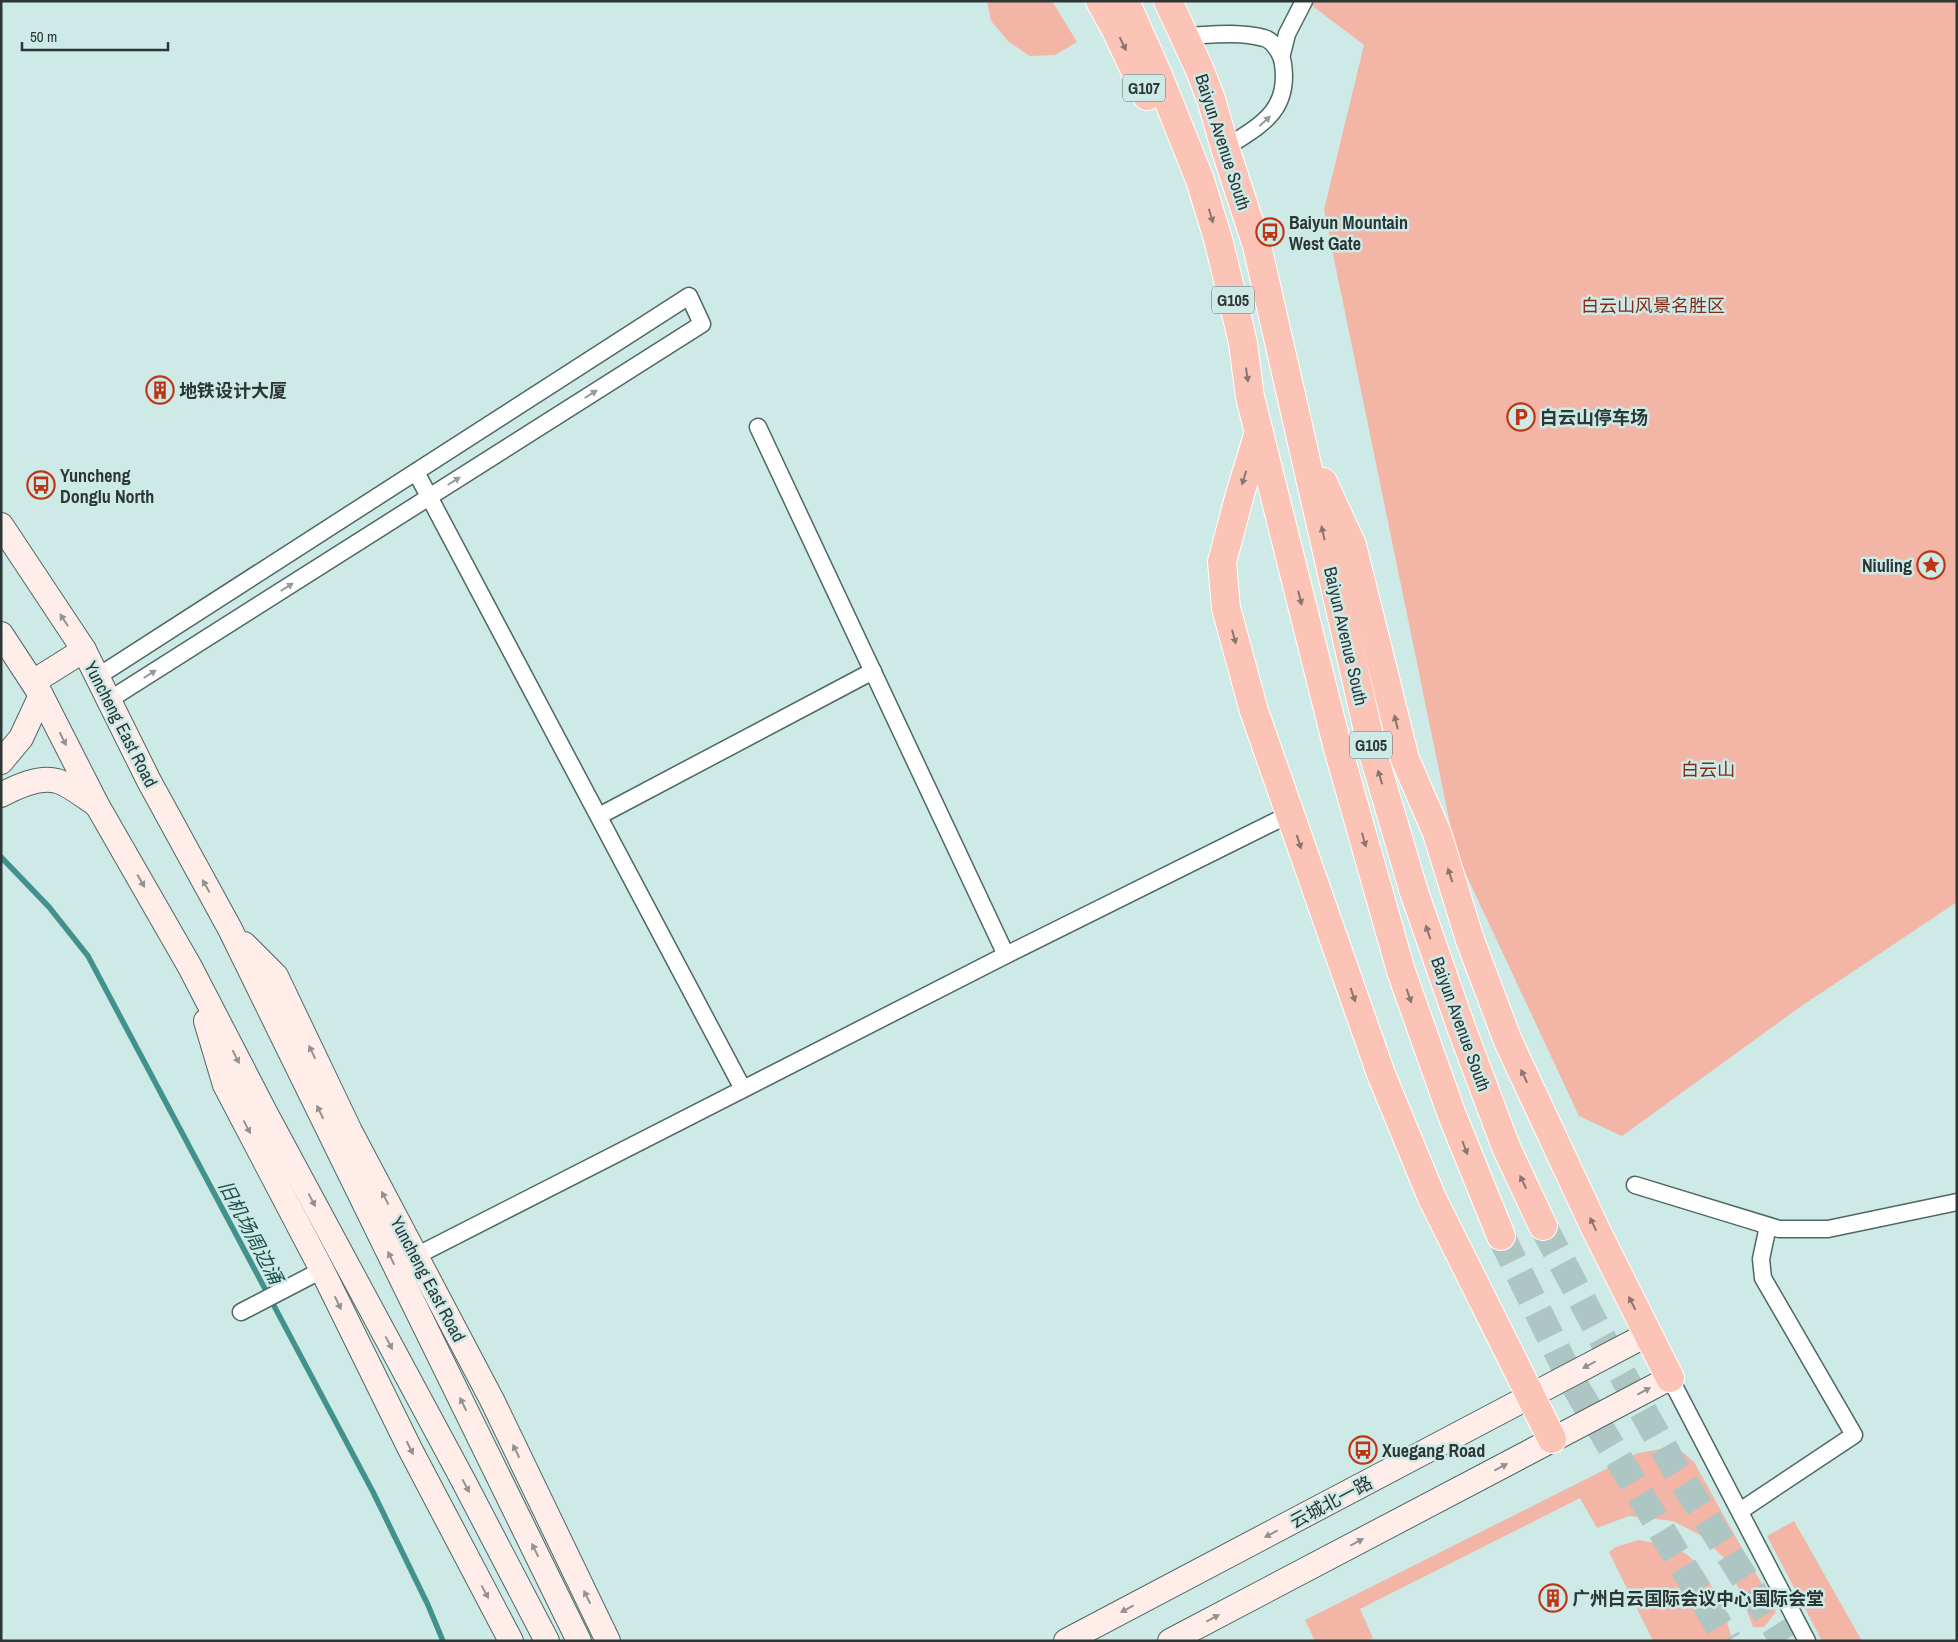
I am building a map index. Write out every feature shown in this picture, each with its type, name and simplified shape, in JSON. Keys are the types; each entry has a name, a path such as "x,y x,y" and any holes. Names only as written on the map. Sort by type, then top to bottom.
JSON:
{"highway":[{"name":"Baiyun Avenue South","path":"1100,1 1131,61 1158,121 1196,170"},
{"name":"Baiyun Avenue South","path":"1126,1 1196,170 1220,247 1242,343 1250,397 1337,744 1401,971 1452,1115 1501,1236"},
{"name":"Baiyun Avenue South","path":"1159,1 1184,36"},
{"name":"Baiyun Avenue South","path":"1168,1 1211,99 1257,246 1373,753 1414,892 1461,1027 1506,1147 1543,1226"},
{"path":"1259,432 1222,562 1226,608 1254,712 1381,1074 1428,1189 1552,1440"},
{"path":"1300,433 1352,545 1405,759 1437,833 1470,940 1508,1041 1596,1230 1670,1378"}],"street":[{"path":"1225,148 1263,124 1274,112 1282,97 1284,72 1282,54 1287,34 1304,1"},
{"path":"1184,36 1231,34 1266,39 1282,54"},
{"path":"97,677 689,296 702,324 109,700"},
{"path":"758,427 1006,955"},
{"path":"416,472 743,1089"},
{"name":"Yuncheng East Road","path":"1,525 84,650 149,781 230,929 579,1641"},
{"path":"1,634 37,689 97,805 190,967 270,1123 463,1480 546,1641"},
{"path":"1,762 21,738 37,689 84,650"},
{"path":"599,816 873,671"},
{"path":"1,795 29,784 51,780 59,781 97,805"},
{"path":"416,1256 1006,955 1290,814"},
{"name":"Yuncheng East Road","path":"230,929 276,976 350,1131 492,1400 608,1641"},
{"path":"190,967 225,1085 313,1276 410,1449 511,1641"},
{"path":"1635,1185 1779,1229 1828,1229 1957,1202"},
{"path":"1740,1511 1854,1435 1763,1278 1761,1259 1768,1226"},
{"path":"241,1312 313,1276"},
{"name":"云城北一路","path":"1066,1641 1648,1334"},
{"path":"1170,1641 1670,1378 1806,1641"}],"green space":[{"path":"987,1 1052,1 1077,42 1055,55 1030,56 1009,42 991,21"},
{"name":"白云山","path":"1306,1 1957,1 1957,902 1800,1007 1622,1136 1579,1116 1456,853 1324,210 1364,45"},
{"path":"1672,1447 1684,1453 1694,1462 1773,1604 1776,1612 1764,1627 1753,1627 1738,1587 1723,1557 1702,1536 1673,1521 1629,1516 1597,1528 1580,1498 1360,1609 1373,1638 1367,1641 1315,1641 1305,1620 1638,1453"},
{"path":"1794,1521 1862,1641 1822,1641 1767,1536"},
{"path":"1638,1540 1674,1548 1686,1554 1694,1561 1709,1581 1715,1593 1726,1619 1732,1641 1653,1641 1609,1552 1616,1547"}],"waterway":[{"name":"旧机场周边涌","path":"1,857 49,907 88,956 373,1492 428,1605 443,1641"}],"tunnel":[{"path":"1543,1226 1601,1336 1676,1470 1784,1641"},
{"path":"1501,1236 1572,1381 1728,1641"}],"place":[{"name":"Baiyun Mountain West Gate","path":"1270,232"},
{"name":"地铁设计大厦","path":"160,390"},
{"name":"白云山停车场","path":"1521,417"},
{"name":"Yuncheng Donglu North","path":"41,485"},
{"name":"Niuling","path":"1931,565"},
{"name":"Xuegang Road","path":"1363,1450"},
{"name":"广州白云国际会议中心国际会堂","path":"1553,1598"}],"park label":[{"name":"白云山风景名胜区","path":"1653,305"}]}
